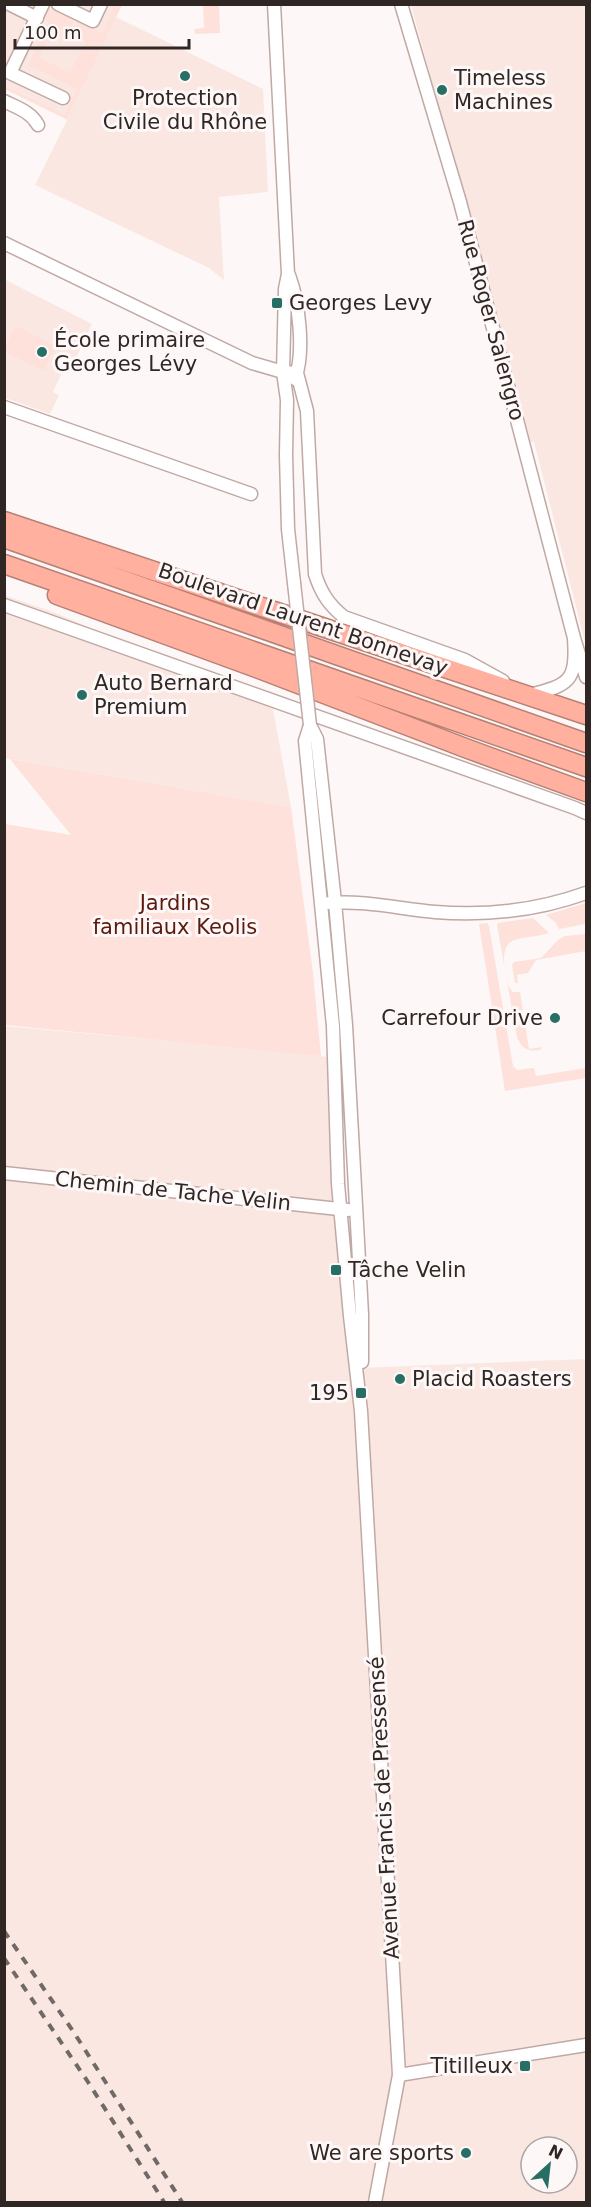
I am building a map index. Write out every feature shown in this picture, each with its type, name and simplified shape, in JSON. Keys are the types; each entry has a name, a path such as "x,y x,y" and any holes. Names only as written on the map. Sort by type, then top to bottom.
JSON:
{"highway":[{"path":"4,522 451,672 529,695 586,716"},
{"name":"Boulevard Laurent Bonnevay","path":"4,538 586,743"},
{"path":"11,566 586,767"},
{"path":"11,566 27,584 586,792"}],"street":[{"path":"9,4 37,18"},
{"path":"43,4 10,73 63,98"},
{"path":"58,4 93,21 101,4"},
{"name":"Avenue Francis de Pressensé","path":"274,4 288,274 285,289 283,372 287,400 288,519 310,725 317,739 335,902 355,1173 355,1211 362,1314 361,1411"},
{"name":"Rue Roger Salengro","path":"401,4 460,202 574,638 586,676"},
{"path":"4,101 34,117 38,125"},
{"path":"4,243 252,363 283,372 297,373 307,411 315,574 322,595 332,608 344,617 465,660 529,695"},
{"name":"Avenue Francis de Pressensé","path":"287,400 297,373 300,352 293,286 288,274"},
{"path":"4,407 251,494"},
{"path":"4,605 586,813"},
{"name":"Rue Roger Salengro","path":"529,695 560,685 571,675 576,659 574,638"},
{"name":"Avenue Francis de Pressensé","path":"310,725 305,741 333,1026 341,1209 361,1411 399,2075 375,2202"},
{"path":"322,903 335,902 438,912 490,913 544,905 586,893"},
{"name":"Chemin de Tache Velin","path":"4,1173 341,1209"},
{"path":"341,1209 355,1211"},
{"path":"399,2075 586,2045"}],"shaded area":[{"path":"4,5 122,5 116,17 263,89 268,192 219,197 224,280 209,268 35,185 67,120 5,89"},
{"path":"411,5 586,5 586,646 534,442 530,442"},
{"name":"École primaire Georges Lévy","path":"4,279 92,324 69,373 63,371 53,392 59,395 50,414 5,398"},
{"path":"4,595 56,613 273,709 291,807 5,758"},
{"path":"4,1026 304,1053 338,1059 357,1368 586,1359 586,2202 5,2202"}],"green space":[{"path":"115,5 122,5 67,119 5,89 4,86 65,114 77,89 28,65 49,22 42,18 46,10 52,9 74,20 68,32 54,26 39,57 70,73 86,41 72,34 78,22 102,33"},
{"path":"203,5 219,5 220,33 195,34 194,29 204,28"},
{"path":"15,326 56,346 44,371 5,352"},
{"name":"Jardins familiaux Keolis","path":"10,759 291,807 313,973 321,1056 5,1025 5,824 71,835"},
{"path":"586,903 586,924 559,929 555,922 546,915"},
{"path":"533,918 549,933 509,943 504,958 505,970 498,923"},
{"path":"487,923 513,1066 517,1070 534,1068 536,1076 586,1068 586,1078 505,1091 479,924"},
{"path":"586,934 586,951 536,960 528,973 517,975 518,983 515,983 512,965 514,962 541,958 565,936"},
{"path":"506,974 511,990 520,992 529,1049 542,1047 540,1050 526,1049 517,1038"}],"railway":[{"path":"4,1931 73,2031 182,2202"},
{"path":"4,1958 88,2082 164,2202"}],"place":[{"name":"Protection Civile du Rhône","path":"185,76"},
{"name":"Timeless Machines","path":"442,90"},
{"name":"Georges Levy","path":"277,303"},
{"name":"École primaire Georges Lévy","path":"42,352"},
{"name":"Auto Bernard Premium","path":"82,695"},
{"name":"Carrefour Drive","path":"555,1018"},
{"name":"Tâche Velin","path":"336,1270"},
{"name":"Placid Roasters","path":"400,1379"},
{"name":"195","path":"361,1393"},
{"name":"Titilleux","path":"525,2066"},
{"name":"We are sports","path":"466,2153"}]}
